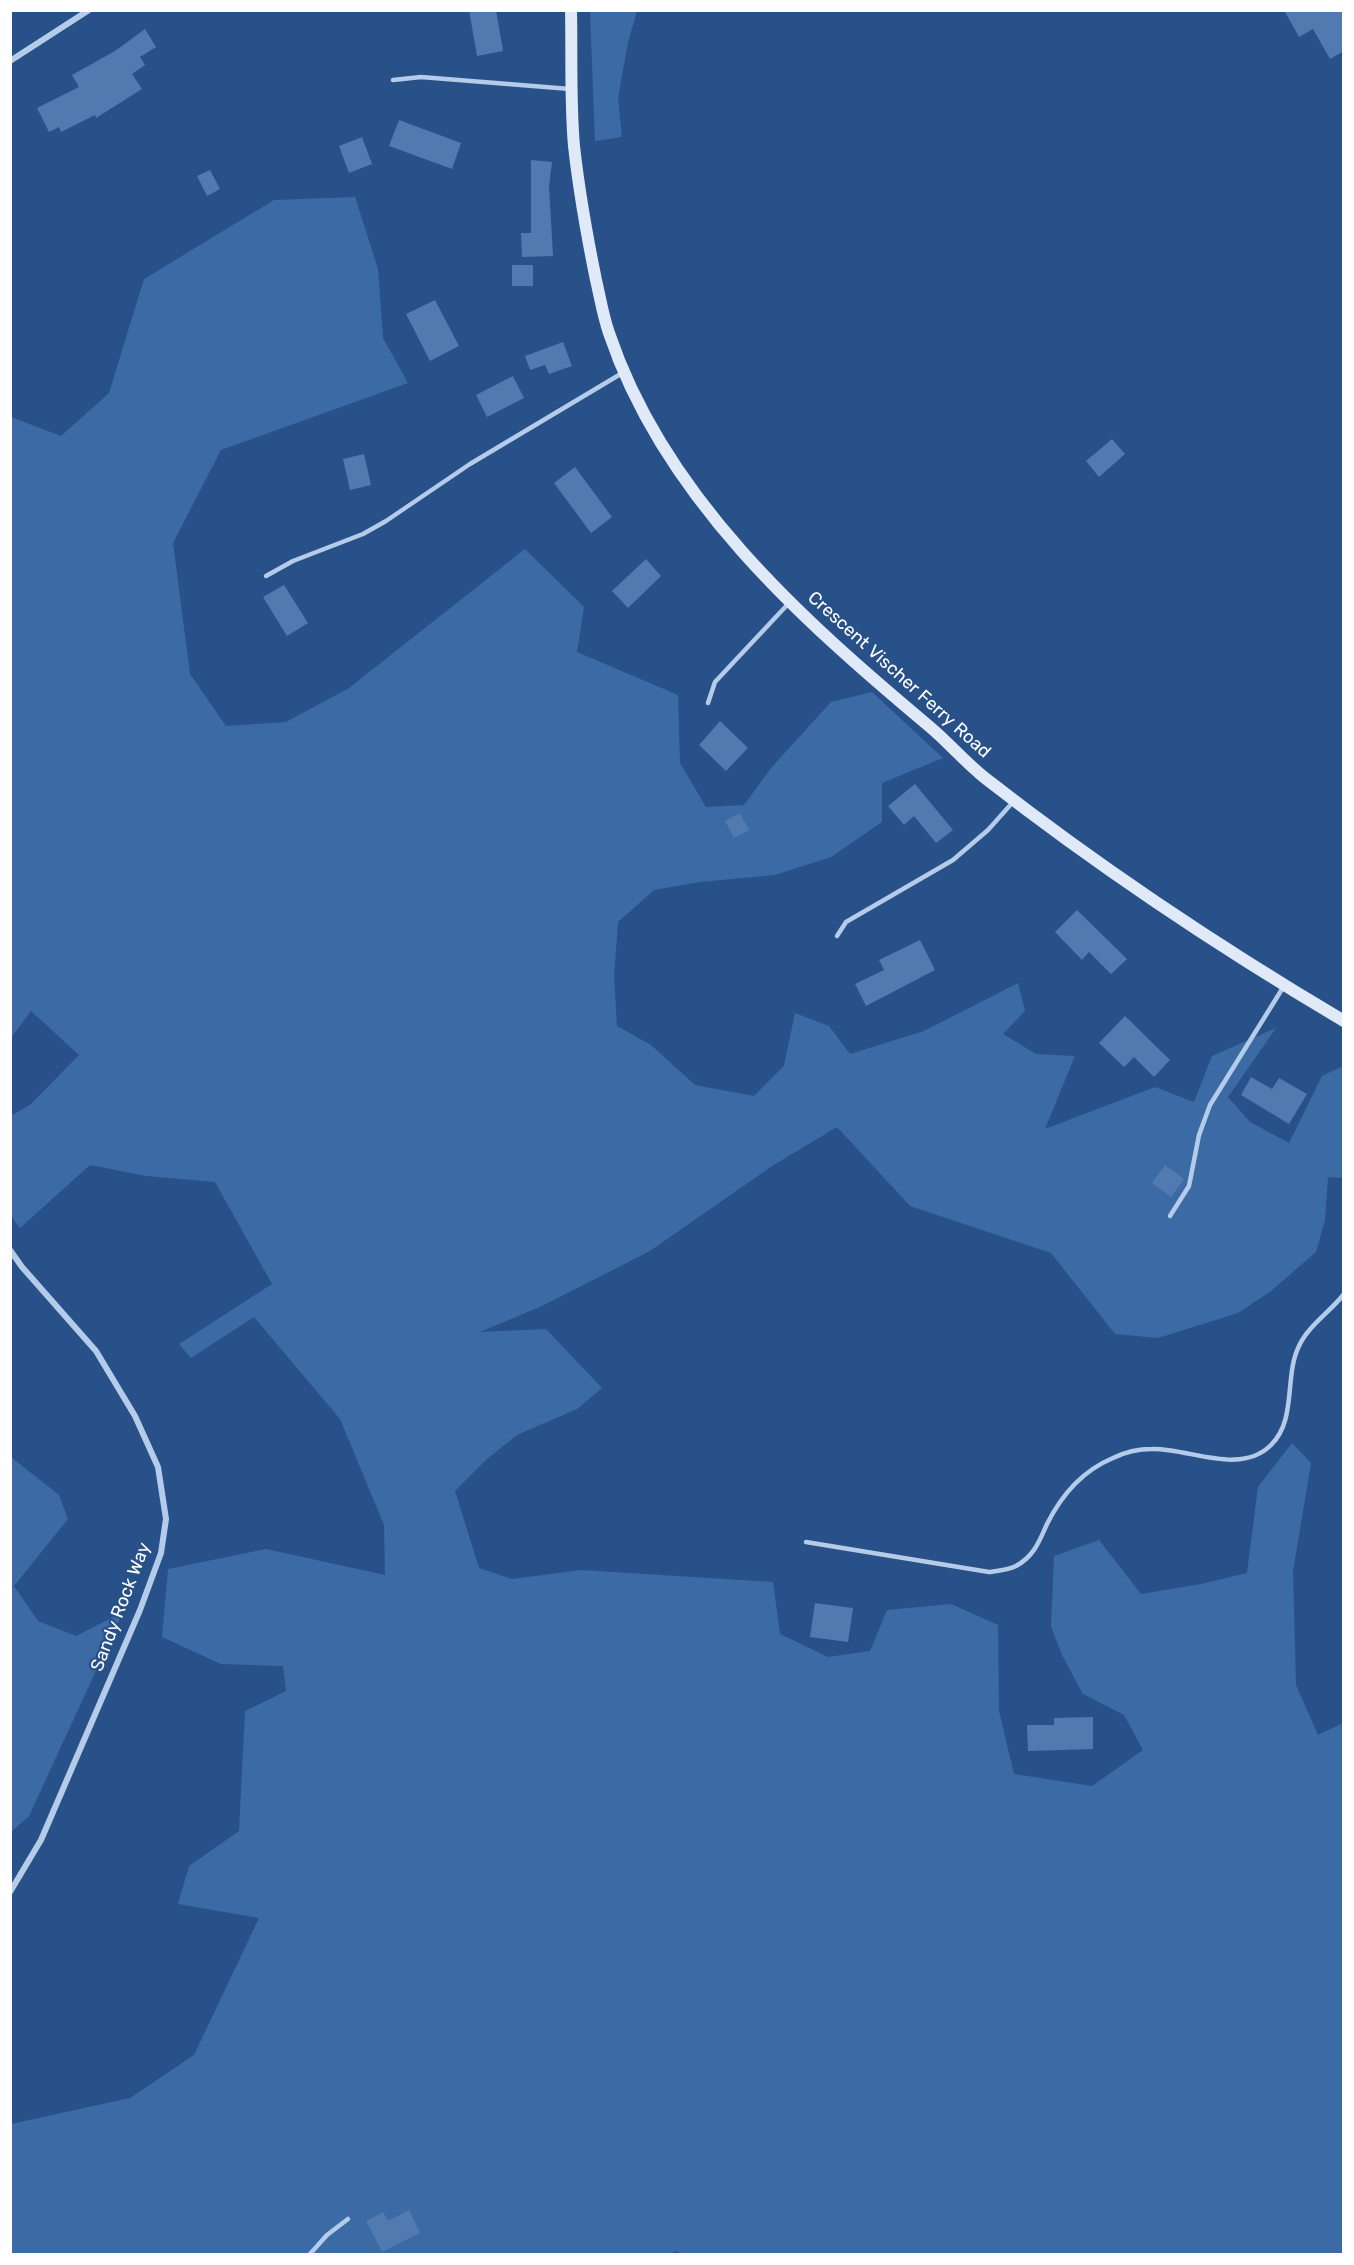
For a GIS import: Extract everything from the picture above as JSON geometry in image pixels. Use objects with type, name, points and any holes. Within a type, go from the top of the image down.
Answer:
[{"type":"main road","name":"Crescent Vischer Ferry Road","points":[[571,10],[574,144],[587,239],[607,329],[642,411],[688,486],[746,557],[871,679],[933,730],[981,775],[1108,870],[1232,954],[1344,1021]]},
{"type":"street","points":[[10,61],[89,10]]},
{"type":"street","name":"Sandy Rock Way","points":[[10,1250],[22,1267],[96,1351],[135,1416],[158,1467],[166,1519],[161,1552],[140,1610],[40,1840],[10,1892]]},
{"type":"lane","points":[[393,80],[421,77],[573,89]]},
{"type":"lane","points":[[266,576],[280,567],[363,534],[386,521],[470,464],[624,372]]},
{"type":"lane","points":[[708,703],[715,682],[791,601]]},
{"type":"lane","points":[[837,936],[846,922],[953,860],[988,830],[1015,800]]},
{"type":"lane","points":[[1170,1216],[1189,1186],[1199,1135],[1210,1105],[1284,986]]},
{"type":"lane","points":[[806,1542],[989,1572],[1016,1566],[1038,1548],[1047,1524],[1067,1490],[1086,1473],[1113,1458],[1133,1450],[1154,1448],[1214,1457],[1241,1458],[1254,1455],[1271,1445],[1281,1431],[1299,1345],[1344,1294]]},
{"type":"lane","points":[[310,2254],[327,2235],[348,2219]]},
{"type":"shaded area","points":[[590,11],[637,11],[628,42],[618,98],[622,137],[595,141]]},
{"type":"shaded area","points":[[355,197],[378,269],[383,338],[408,383],[221,450],[173,543],[190,674],[226,726],[286,722],[349,688],[525,549],[584,607],[577,652],[678,695],[680,763],[706,807],[744,805],[771,768],[831,702],[872,692],[943,758],[882,783],[882,822],[831,857],[775,875],[700,882],[654,890],[618,922],[614,977],[617,1026],[651,1045],[695,1085],[754,1096],[784,1066],[795,1013],[829,1026],[850,1054],[924,1031],[1018,983],[1025,1011],[1003,1034],[1036,1054],[1075,1056],[1045,1129],[1155,1087],[1194,1102],[1212,1056],[1276,1028],[1228,1097],[1250,1122],[1289,1143],[1322,1076],[1343,1066],[1343,1178],[1328,1177],[1325,1220],[1316,1252],[1271,1291],[1238,1313],[1158,1338],[1115,1334],[1051,1253],[910,1206],[837,1127],[772,1166],[650,1251],[542,1306],[480,1332],[546,1329],[602,1388],[577,1409],[517,1435],[486,1460],[455,1491],[479,1568],[512,1579],[581,1570],[773,1582],[780,1634],[828,1657],[870,1651],[887,1610],[951,1604],[998,1625],[999,1711],[1014,1774],[1092,1786],[1143,1750],[1124,1715],[1083,1694],[1062,1655],[1051,1627],[1054,1556],[1099,1540],[1141,1594],[1201,1584],[1247,1573],[1258,1487],[1292,1443],[1311,1463],[1293,1571],[1296,1685],[1318,1735],[1343,1723],[1343,2254],[682,2254],[675,2251],[672,2254],[11,2254],[11,2124],[130,2098],[194,2055],[259,1918],[178,1904],[189,1866],[239,1831],[245,1711],[286,1691],[283,1666],[221,1664],[162,1637],[168,1569],[266,1549],[385,1575],[384,1525],[340,1419],[254,1317],[191,1358],[179,1344],[272,1284],[215,1182],[146,1176],[90,1165],[20,1228],[11,1216],[11,1116],[31,1104],[79,1055],[31,1011],[11,1038],[11,417],[61,436],[109,393],[144,279],[274,200]]},
{"type":"shaded area","points":[[11,1457],[59,1495],[68,1519],[14,1586],[38,1621],[76,1636],[123,1612],[29,1816],[11,1832]]},
{"type":"building","points":[[469,10],[496,10],[503,51],[477,56]]},
{"type":"building","points":[[1284,10],[1344,10],[1344,51],[1330,59],[1313,29],[1299,37]]},
{"type":"building","points":[[145,29],[156,47],[140,57],[145,65],[132,74],[142,89],[96,118],[95,115],[61,132],[59,127],[49,132],[37,108],[79,87],[72,75],[115,51]]},
{"type":"building","points":[[399,120],[461,143],[452,169],[389,146]]},
{"type":"building","points":[[362,137],[372,164],[349,173],[339,146]]},
{"type":"building","points":[[531,160],[552,162],[549,186],[553,256],[522,257],[521,233],[531,233]]},
{"type":"building","points":[[210,170],[220,189],[207,196],[197,176]]},
{"type":"building","points":[[512,265],[533,265],[533,286],[512,286]]},
{"type":"building","points":[[435,300],[459,346],[430,361],[406,314]]},
{"type":"building","points":[[563,342],[572,366],[549,374],[545,365],[530,370],[525,356]]},
{"type":"building","points":[[513,376],[524,398],[487,417],[476,395]]},
{"type":"building","points":[[1112,439],[1125,454],[1099,477],[1086,461]]},
{"type":"building","points":[[364,454],[371,485],[350,490],[343,459]]},
{"type":"building","points":[[575,467],[612,517],[591,533],[554,483]]},
{"type":"building","points":[[646,559],[661,576],[628,608],[612,591]]},
{"type":"building","points":[[284,585],[308,623],[287,636],[263,597]]},
{"type":"building","points":[[720,721],[748,748],[726,771],[699,745]]},
{"type":"building","points":[[915,784],[953,830],[936,843],[914,816],[904,825],[888,806]]},
{"type":"building","points":[[740,813],[749,830],[734,838],[725,821]]},
{"type":"building","points":[[1077,910],[1127,959],[1111,974],[1089,952],[1082,960],[1055,932]]},
{"type":"building","points":[[920,940],[935,970],[866,1006],[855,984],[884,970],[879,960]]},
{"type":"building","points":[[1125,1016],[1170,1060],[1154,1077],[1134,1057],[1124,1067],[1099,1043]]},
{"type":"building","points":[[1251,1077],[1272,1089],[1279,1078],[1307,1094],[1289,1124],[1241,1095]]},
{"type":"building","points":[[1165,1165],[1184,1179],[1171,1197],[1152,1183]]},
{"type":"building","points":[[815,1603],[853,1608],[848,1642],[810,1637]]},
{"type":"building","points":[[1093,1717],[1093,1749],[1028,1751],[1027,1725],[1054,1725],[1054,1718]]},
{"type":"building","points":[[409,2210],[420,2233],[382,2252],[366,2221],[383,2212],[388,2221]]}]
